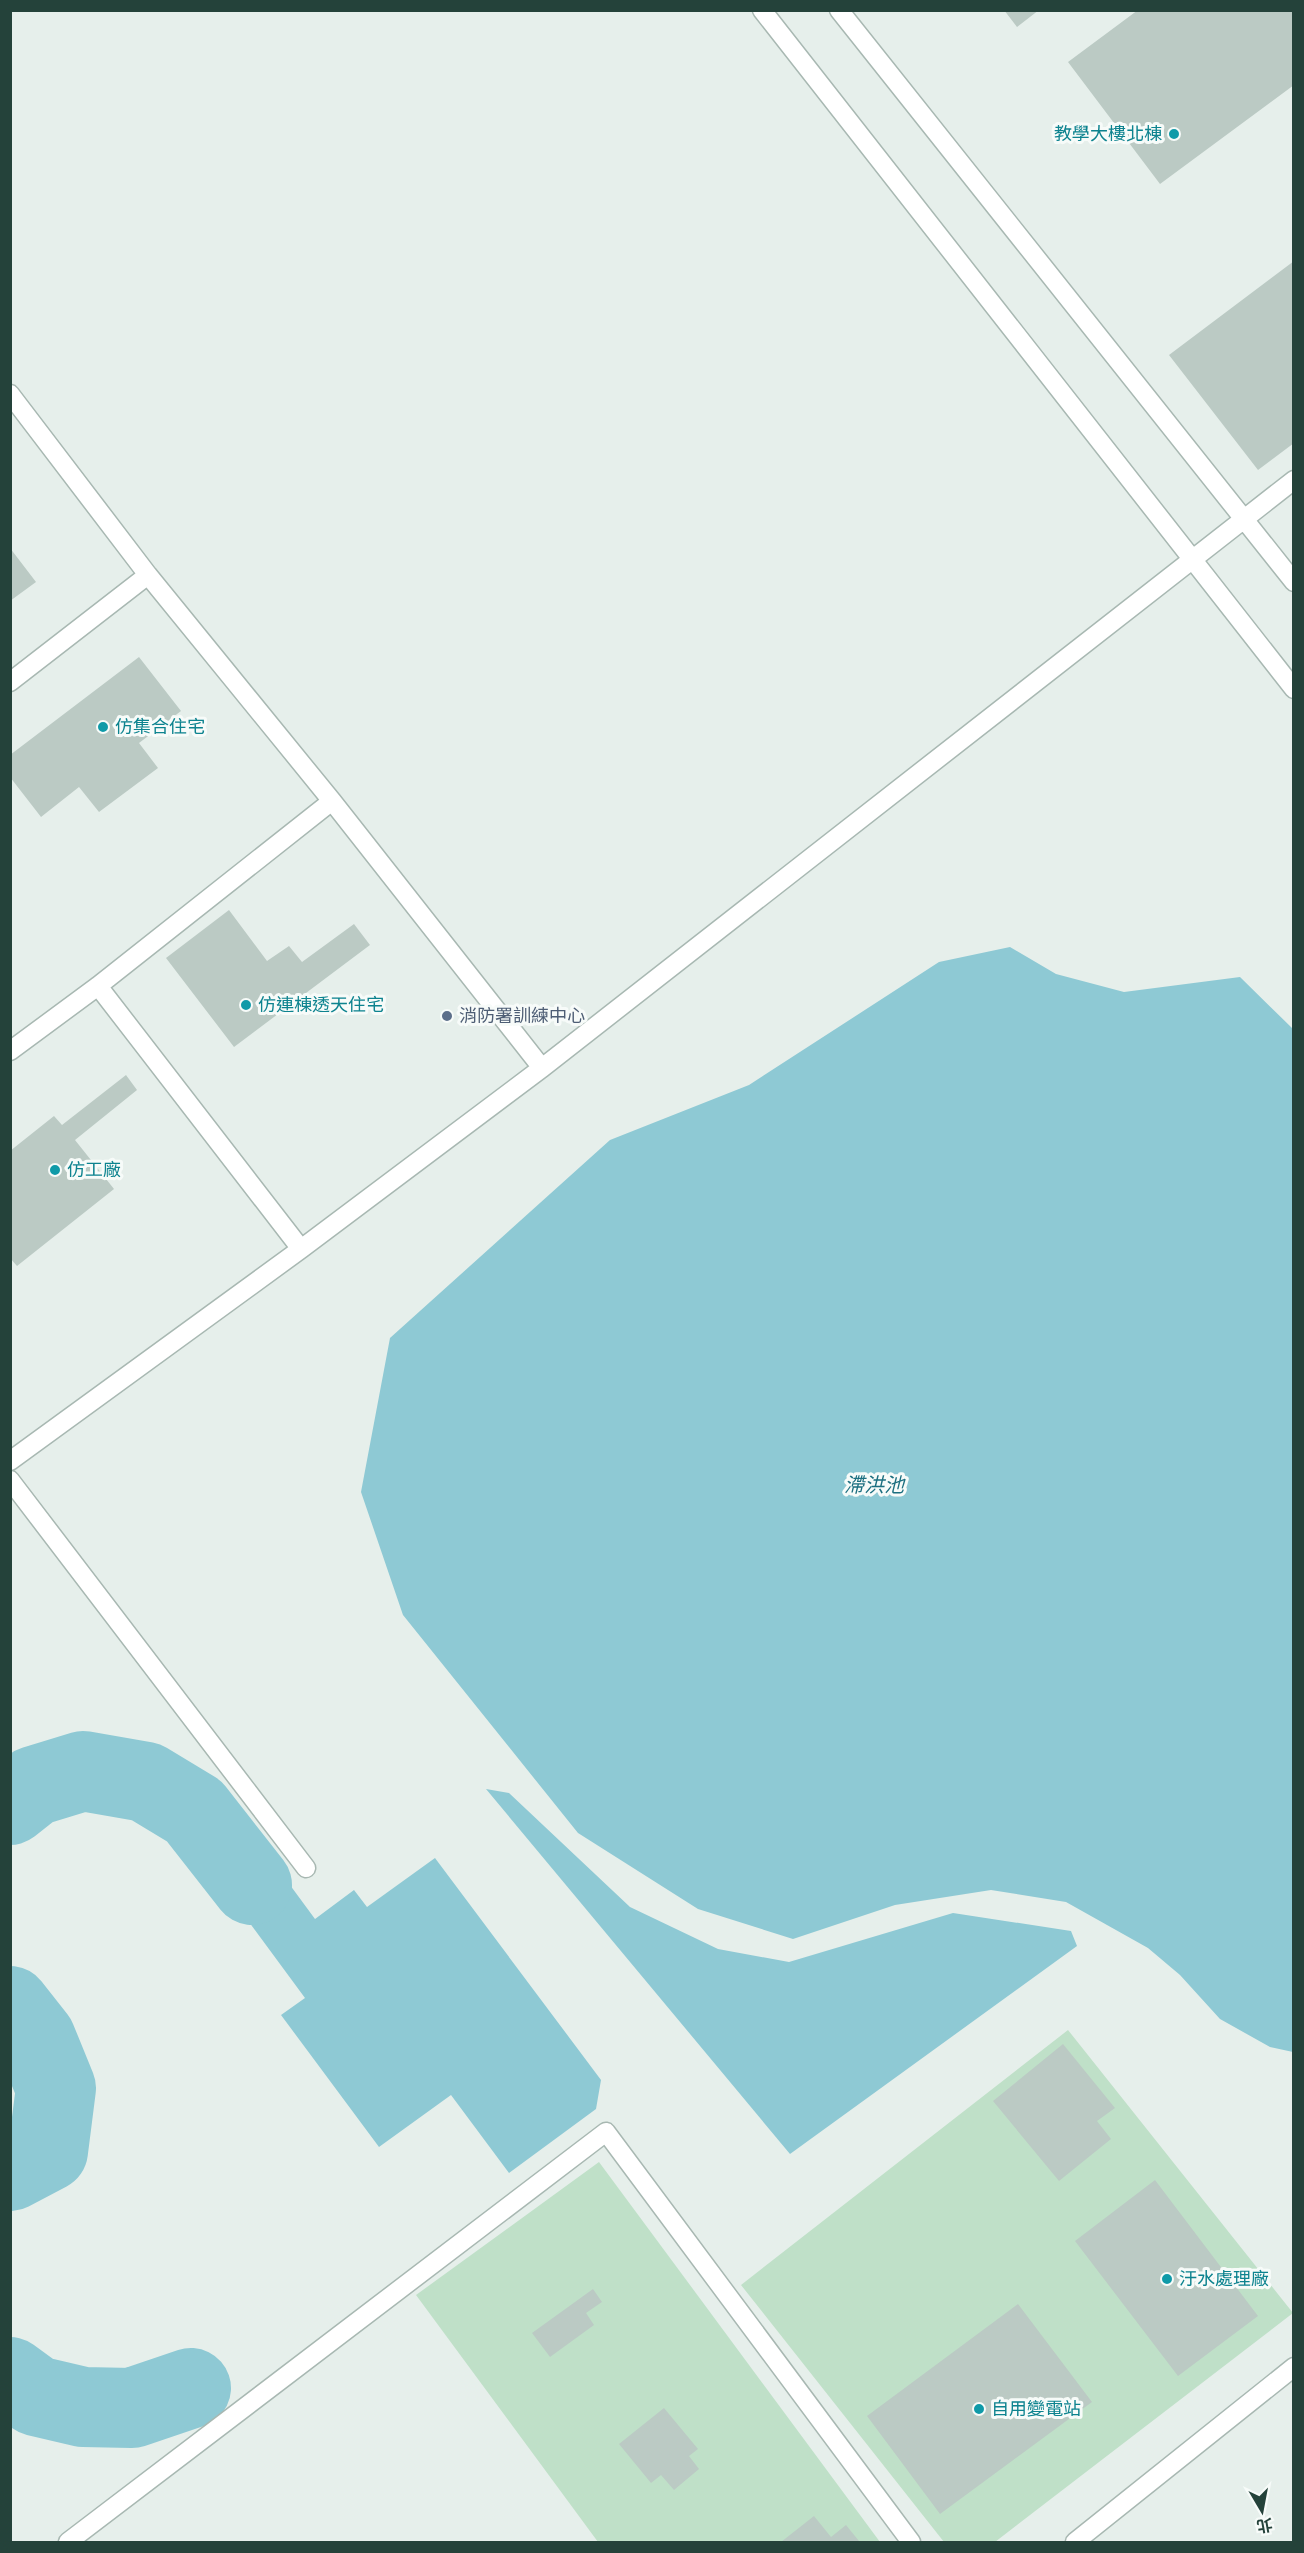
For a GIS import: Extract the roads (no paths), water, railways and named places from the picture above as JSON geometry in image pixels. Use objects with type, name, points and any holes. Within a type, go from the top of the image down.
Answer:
[{"type":"street","points":[[762,10],[1293,688]]},
{"type":"street","points":[[839,10],[1293,582]]},
{"type":"street","points":[[10,394],[148,575],[332,801],[542,1068]]},
{"type":"street","points":[[10,1461],[301,1249],[542,1068],[1293,480]]},
{"type":"street","points":[[10,682],[148,575]]},
{"type":"street","points":[[10,1051],[98,986],[332,801]]},
{"type":"street","points":[[98,986],[301,1249]]},
{"type":"street","points":[[10,1480],[306,1868]]},
{"type":"street","points":[[68,2542],[606,2132],[911,2542]]},
{"type":"street","points":[[1075,2542],[1293,2367]]},
{"type":"water","name":"滯洪池","points":[[1010,947],[1056,974],[1124,992],[1240,977],[1293,1029],[1293,2052],[1270,2047],[1220,2019],[1180,1975],[1148,1948],[1066,1902],[991,1890],[895,1905],[793,1939],[698,1909],[578,1833],[403,1615],[361,1492],[390,1338],[610,1140],[749,1085],[939,962]]},
{"type":"water","points":[[486,1789],[509,1793],[630,1907],[718,1949],[789,1962],[953,1913],[1071,1931],[1077,1946],[790,2154]]},
{"type":"water","points":[[435,1858],[601,2080],[596,2109],[509,2173],[451,2095],[379,2147],[281,2015],[305,1998],[232,1899],[276,1866],[315,1919],[354,1890],[367,1907]]},
{"type":"waterway","points":[[10,1805],[34,1786],[83,1771],[146,1782],[194,1811],[252,1885]]},
{"type":"waterway","points":[[10,2006],[36,2039],[56,2088],[48,2151],[10,2171]]},
{"type":"waterway","points":[[10,2377],[36,2396],[83,2407],[132,2408],[191,2388]]},
{"type":"place","name":"教學大樓北棟","points":[[1174,134]]},
{"type":"place","name":"仿集合住宅","points":[[103,727]]},
{"type":"place","name":"仿連棟透天住宅","points":[[246,1005]]},
{"type":"place","name":"消防署訓練中心","points":[[447,1016]]},
{"type":"place","name":"仿工廠","points":[[55,1170]]},
{"type":"place","name":"汙水處理廠","points":[[1167,2279]]},
{"type":"place","name":"自用變電站","points":[[979,2409]]}]
